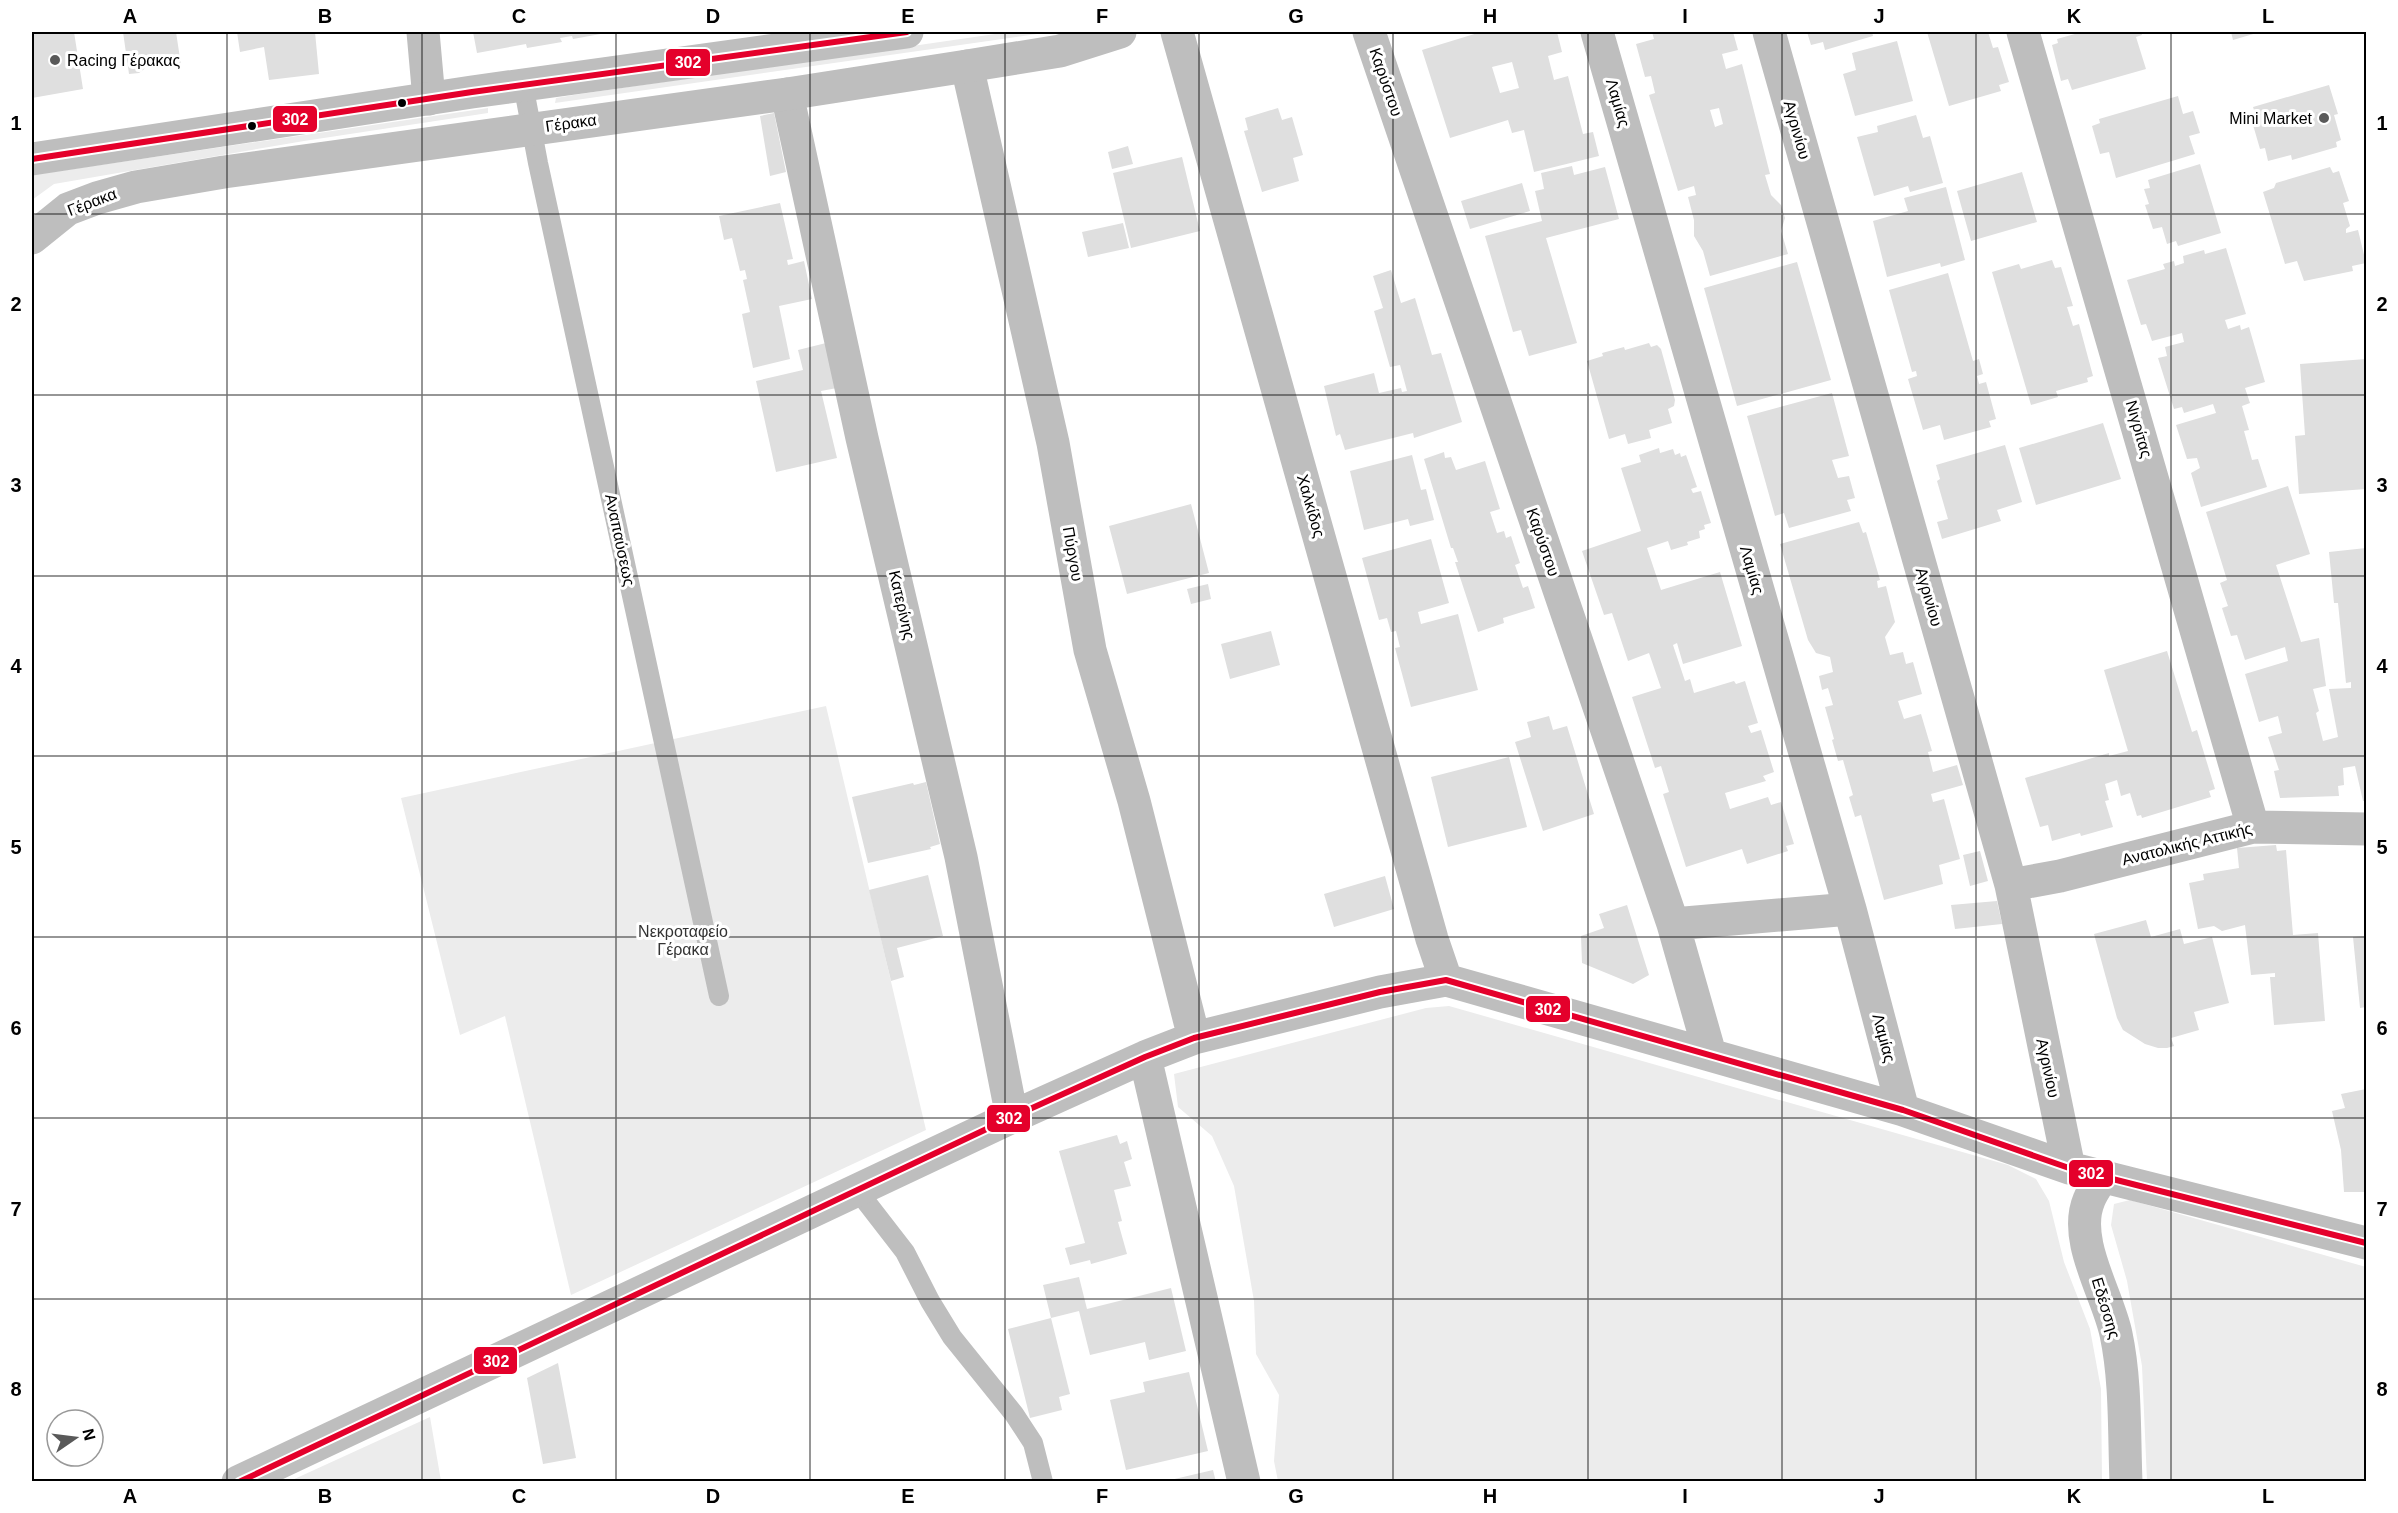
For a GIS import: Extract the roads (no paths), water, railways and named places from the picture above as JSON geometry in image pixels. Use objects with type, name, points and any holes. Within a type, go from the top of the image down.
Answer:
[{"type":"street","points":[[423,32],[429,99]]},
{"type":"street","points":[[32,159],[523,84],[907,32]]},
{"type":"street","name":"Γέρακα","points":[[32,238],[68,209],[136,187],[224,172],[787,94],[967,66],[1060,51],[1120,32]]},
{"type":"street","name":"Χαλκίδος","points":[[1177,32],[1428,927],[1446,980]]},
{"type":"street","name":"Καρύστου","points":[[1369,32],[1673,924],[1710,1054]]},
{"type":"street","name":"Λαμίας","points":[[1597,32],[1850,909],[1903,1110]]},
{"type":"street","name":"Αγρινίου","points":[[1769,32],[2011,885],[2069,1168]]},
{"type":"street","name":"Νιγρίτας","points":[[2023,32],[2253,827]]},
{"type":"street","name":"Πύργου","points":[[967,66],[1053,444],[1090,650],[1134,801],[1194,1038]]},
{"type":"street","name":"Κατερίνης","points":[[787,94],[861,438],[961,857],[1012,1117]]},
{"type":"street","name":"Ανατολικής Αττικής","points":[[2011,885],[2060,876],[2253,827],[2367,829]]},
{"type":"street","points":[[1673,924],[1850,909]]},
{"type":"street","points":[[238,1482],[1012,1117],[1145,1057],[1194,1038],[1380,992],[1446,980],[1903,1110],[2069,1168],[2367,1243]]},
{"type":"street","points":[[1145,1057],[1244,1482]]},
{"type":"street","name":"Εδέσσης","points":[[2103,1176],[2088,1202],[2085,1227],[2089,1259],[2116,1334],[2121,1377],[2126,1482]]},
{"type":"lane","name":"Αναπαύσεως","points":[[523,84],[719,996]]},
{"type":"lane","points":[[857,1190],[905,1252],[930,1301],[952,1337],[1014,1414],[1033,1443],[1043,1482]]},
{"type":"place","name":"Racing Γέρακας","points":[[55,60]]},
{"type":"place","name":"Mini Market","points":[[2324,118]]},
{"type":"park label","name":"Νεκροταφείο Γέρακα","points":[[683,940]]}]
